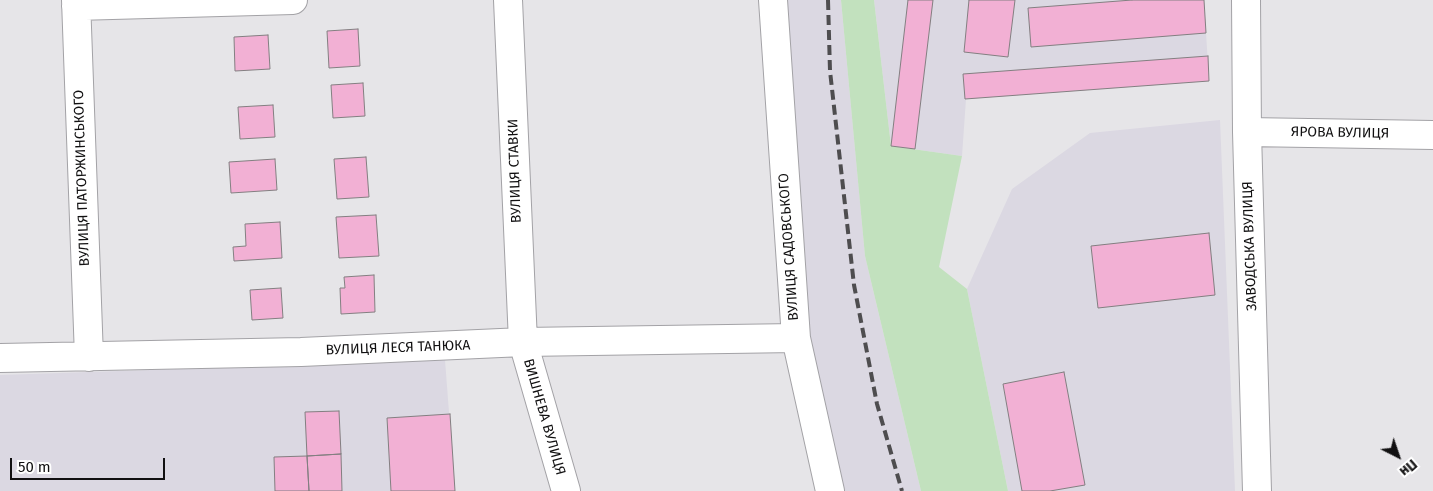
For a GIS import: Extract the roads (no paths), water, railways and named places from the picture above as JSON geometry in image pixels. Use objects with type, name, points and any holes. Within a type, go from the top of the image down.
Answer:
[{"type":"street","points":[[76,3],[293,0]]},
{"type":"street","name":"ВУЛИЦЯ СТАВКИ","points":[[508,0],[523,342]]},
{"type":"street","name":"ВУЛИЦЯ САДОВСЬКОГО","points":[[773,0],[796,338],[830,491]]},
{"type":"street","name":"ЗАВОДСЬКА ВУЛИЦЯ","points":[[1246,0],[1247,132],[1257,491]]},
{"type":"street","name":"ВУЛИЦЯ ПАТОРЖИНСЬКОГО","points":[[76,3],[89,357]]},
{"type":"street","name":"ЯРОВА ВУЛИЦЯ","points":[[1247,132],[1433,134]]},
{"type":"street","name":"ВУЛИЦЯ ЛЕСЯ ТАНЮКА","points":[[0,358],[301,352],[523,342],[796,338]]},
{"type":"street","name":"ВИШНЕВА ВУЛИЦЯ","points":[[523,342],[566,491]]},
{"type":"railway","points":[[828,0],[830,71],[854,285],[877,404],[902,491]]}]
